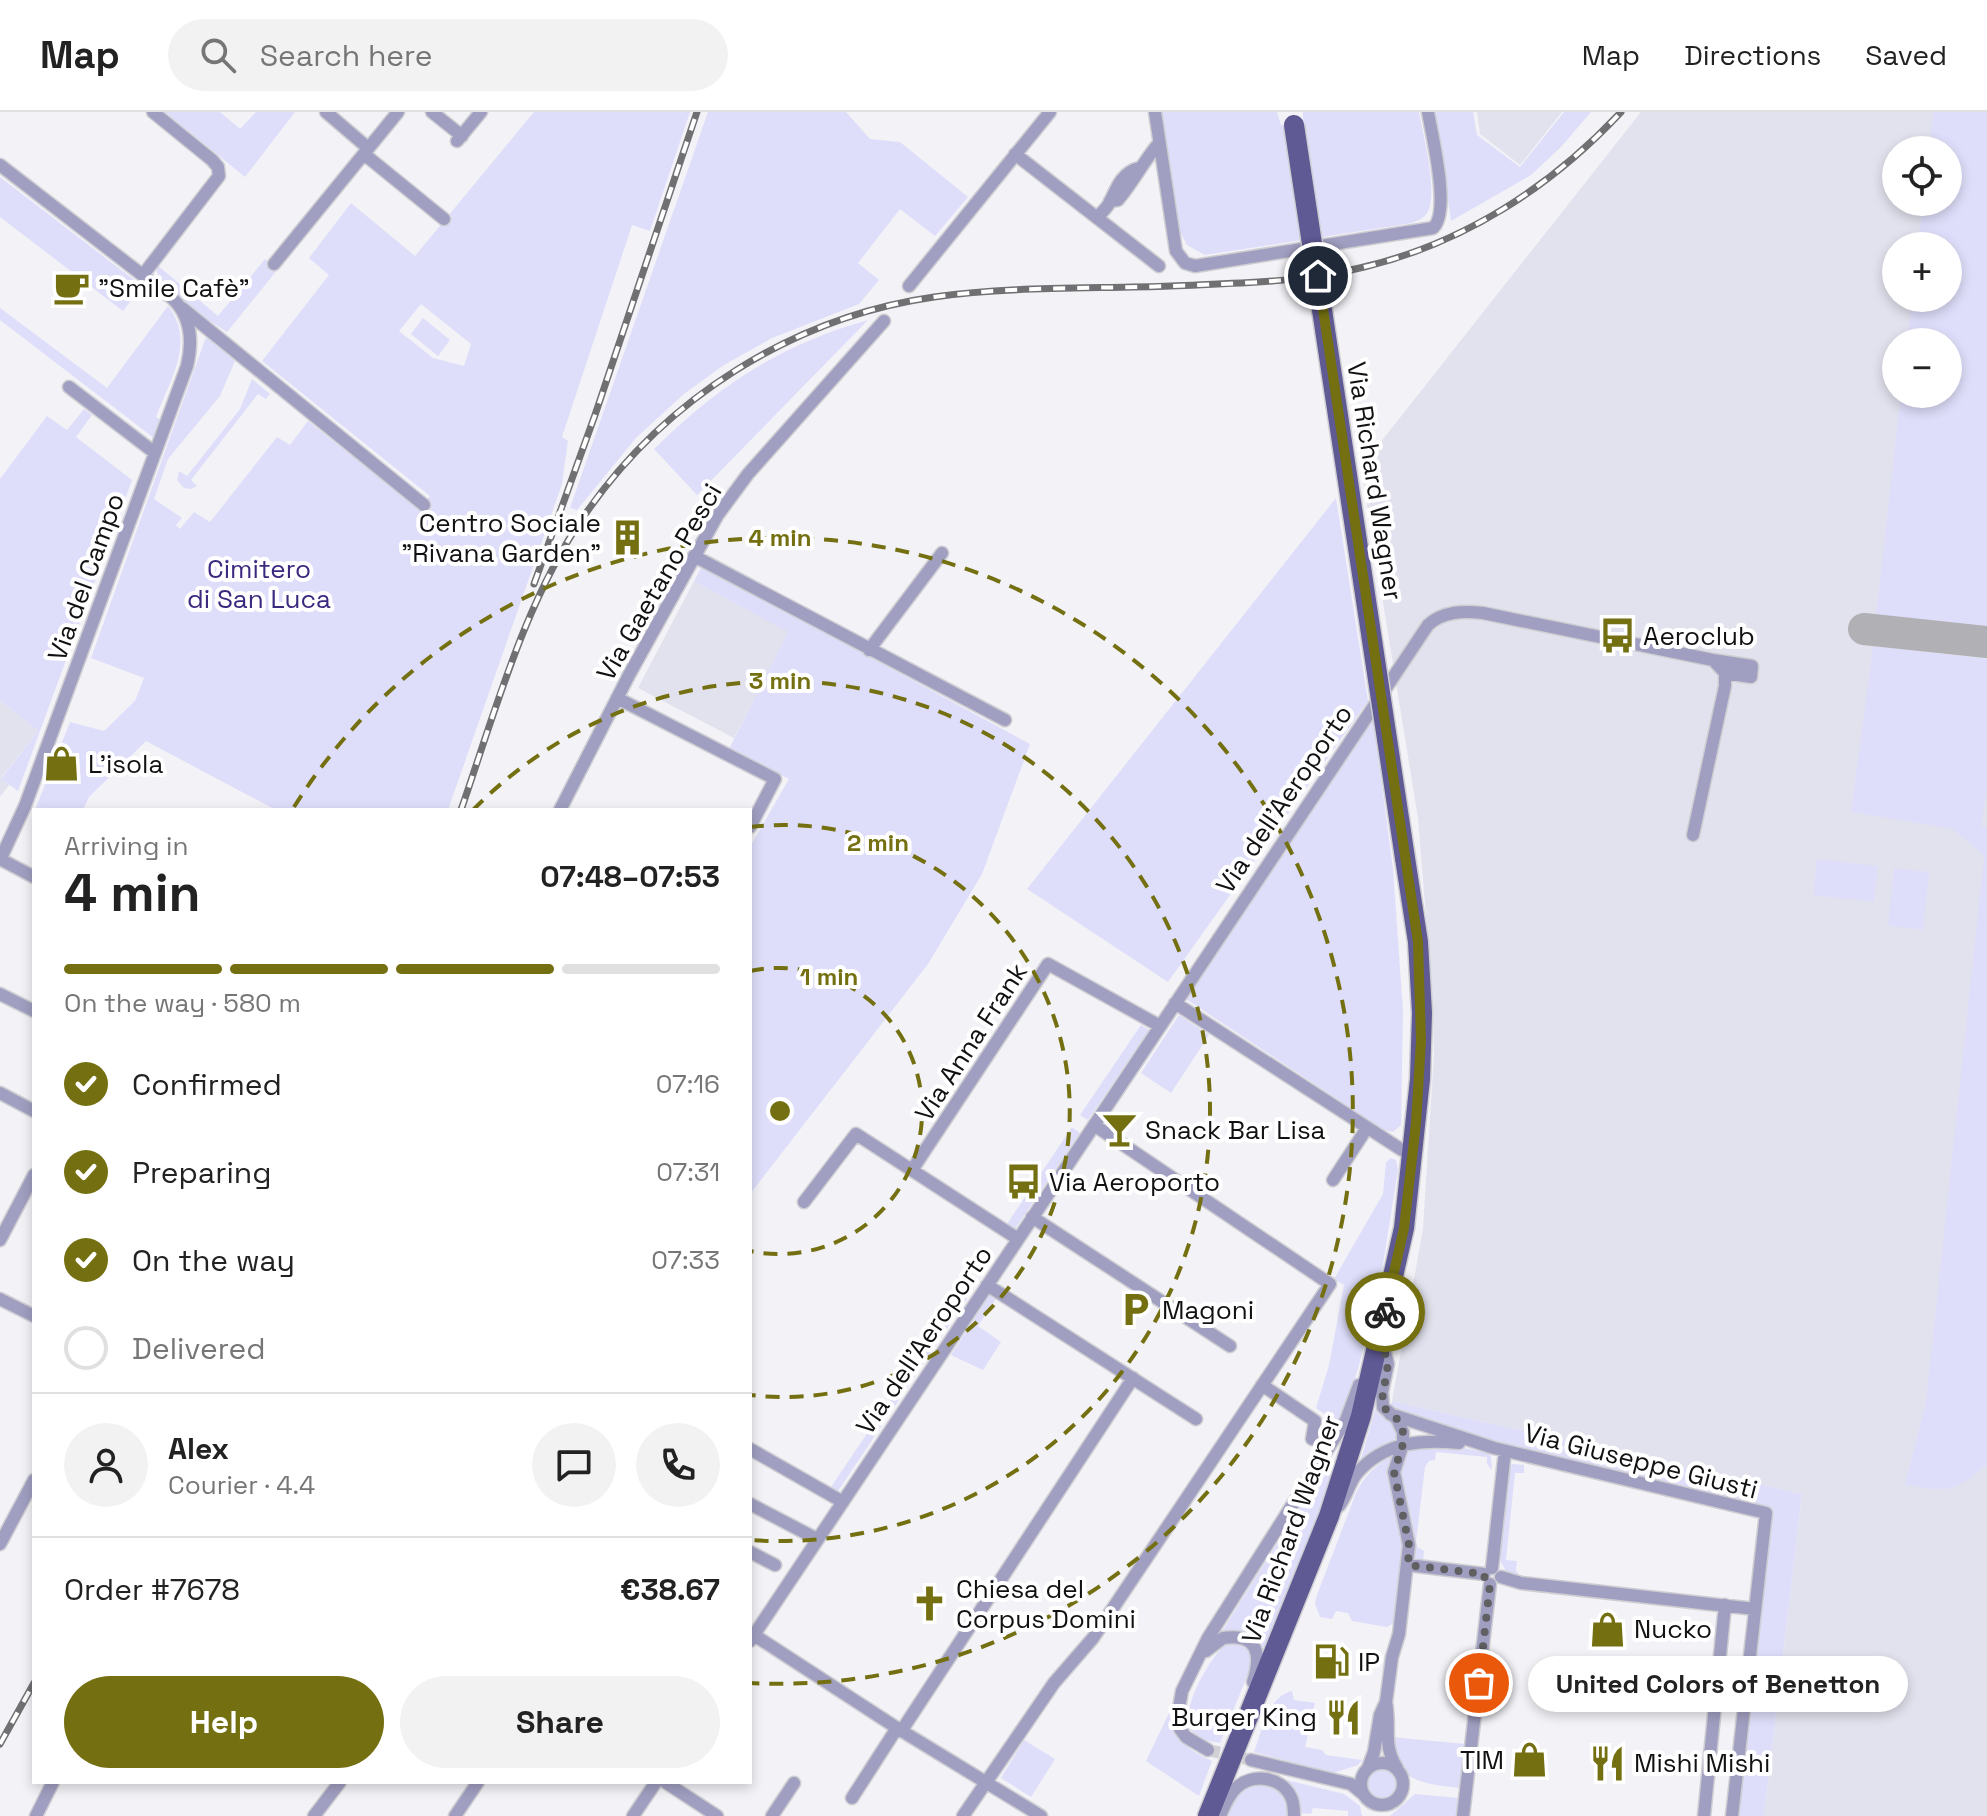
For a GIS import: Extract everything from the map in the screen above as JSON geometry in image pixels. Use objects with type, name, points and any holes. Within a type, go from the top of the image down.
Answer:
[{"type":"main road","name":"Via Richard Wagner","points":[[1208,1816],[1329,1516],[1361,1416],[1407,1202],[1421,1041],[1418,942],[1292,115]]},
{"type":"main road","name":"Via Richard Wagner","points":[[1396,1252],[1408,1027],[1405,858]]},
{"type":"street","points":[[143,275],[219,176],[218,167],[212,160],[153,112]]},
{"type":"street","points":[[326,112],[444,219]]},
{"type":"street","points":[[274,264],[398,112]]},
{"type":"street","points":[[432,112],[459,138],[481,112]]},
{"type":"street","points":[[909,286],[1050,112]]},
{"type":"street","points":[[1155,112],[1176,251],[1185,263],[1202,266],[1433,228],[1440,219],[1441,197],[1428,112]]},
{"type":"street","points":[[1097,218],[1110,201],[1111,193],[1130,170],[1139,168],[1159,143]]},
{"type":"street","points":[[1015,154],[1159,266]]},
{"type":"street","points":[[0,165],[143,275],[424,505]]},
{"type":"street","name":"Via del Campo","points":[[0,860],[25,806],[190,354],[190,335],[180,306]]},
{"type":"street","name":"Via Gaetano Pesci","points":[[561,808],[617,698],[717,516],[748,474],[884,321]]},
{"type":"street","points":[[69,387],[155,453]]},
{"type":"street","points":[[869,650],[942,553]]},
{"type":"street","points":[[694,556],[1005,720]]},
{"type":"street","name":"Via dell'Aeroporto","points":[[752,1638],[1414,644],[1435,619],[1456,612],[1483,613],[1752,666],[1751,677],[1725,673]]},
{"type":"street","points":[[1693,835],[1725,686],[1725,673],[1713,660]]},
{"type":"street","points":[[617,698],[775,779],[752,823]]},
{"type":"street","points":[[0,860],[32,876]]},
{"type":"street","name":"Via Anna Frank","points":[[912,1170],[1048,964],[1160,1026]]},
{"type":"street","points":[[0,994],[32,1010]]},
{"type":"street","points":[[1175,1003],[1402,1150]]},
{"type":"street","points":[[0,1093],[32,1110]]},
{"type":"street","points":[[963,1816],[1054,1683],[1093,1638],[1330,1284],[1094,1125]]},
{"type":"street","points":[[1333,1180],[1367,1128]]},
{"type":"street","points":[[804,1202],[856,1134],[1018,1239]]},
{"type":"street","points":[[0,1240],[32,1179]]},
{"type":"street","points":[[1032,1217],[1230,1346]]},
{"type":"street","points":[[987,1285],[1196,1419]]},
{"type":"street","points":[[0,1299],[32,1315]]},
{"type":"street","points":[[1371,1816],[1361,1782],[1374,1752],[1380,1715],[1386,1702],[1400,1625],[1409,1545],[1394,1472],[1403,1444],[1402,1426],[1383,1407],[1388,1364],[1381,1328]]},
{"type":"street","points":[[1208,1750],[1186,1737],[1180,1729],[1178,1719],[1182,1691],[1208,1638],[1346,1420],[1367,1351],[1381,1328]]},
{"type":"street","points":[[852,1798],[1133,1378]]},
{"type":"street","points":[[1262,1385],[1315,1421],[1312,1439]]},
{"type":"street","name":"Via Giuseppe Giusti","points":[[1390,1414],[1500,1449],[1766,1513],[1732,1816]]},
{"type":"street","name":"Via Giuseppe Giusti","points":[[1329,1516],[1343,1502],[1356,1474],[1382,1453],[1403,1444],[1429,1440],[1500,1449]]},
{"type":"street","name":"Via Giuseppe Giusti","points":[[1463,1816],[1492,1576],[1500,1449]]},
{"type":"street","points":[[752,1450],[843,1502]]},
{"type":"street","points":[[0,1544],[32,1484]]},
{"type":"street","points":[[752,1505],[817,1539]]},
{"type":"street","points":[[752,1553],[775,1565]]},
{"type":"street","points":[[1408,1565],[1521,1583],[1755,1609]]},
{"type":"street","points":[[1704,1816],[1725,1605]]},
{"type":"street","points":[[752,1638],[1041,1816]]},
{"type":"street","points":[[1194,1666],[1210,1646],[1223,1638],[1242,1638],[1253,1643],[1257,1655],[1256,1670],[1236,1722],[1237,1743]]},
{"type":"street","points":[[1380,1816],[1398,1799],[1404,1785],[1402,1774],[1387,1746],[1389,1717],[1386,1702]]},
{"type":"street","points":[[1251,1760],[1351,1784],[1379,1806],[1391,1804]]},
{"type":"street","points":[[1331,1780],[1348,1780],[1380,1763],[1397,1768]]},
{"type":"street","points":[[1220,1816],[1235,1789],[1247,1781],[1264,1778],[1286,1790],[1293,1803],[1294,1816]]},
{"type":"street","points":[[772,1816],[794,1783]]},
{"type":"street","points":[[36,1816],[52,1784]]},
{"type":"street","points":[[314,1816],[338,1784]]},
{"type":"street","points":[[455,1816],[477,1784]]},
{"type":"street","points":[[633,1816],[655,1784]]},
{"type":"street","points":[[668,1784],[717,1816]]},
{"type":"shaded area","points":[[1477,112],[1562,112],[1520,165],[1480,134]]},
{"type":"shaded area","points":[[1641,112],[1987,112],[1987,1816],[1764,1816],[1802,1494],[1392,1401],[1423,1229],[1434,1054],[1418,818],[1361,467]]},
{"type":"shaded area","points":[[694,581],[789,632],[734,738],[638,688]]},
{"type":"shaded area","points":[[0,700],[38,731],[1,778],[9,785],[0,797]]},
{"type":"green space","points":[[165,112],[220,112],[240,129],[256,112],[295,112],[245,177]]},
{"type":"green space","name":"Cimitero di San Luca","points":[[534,112],[690,112],[650,231],[632,225],[562,437],[568,441],[562,484],[449,808],[272,808],[146,741],[89,797],[84,808],[36,808],[70,722],[104,731],[135,701],[144,678],[91,658],[206,337],[235,361],[220,396],[168,459],[154,499],[182,518],[176,525],[180,529],[194,512],[210,522],[277,437],[290,445],[308,421],[419,509],[430,496],[262,361],[329,275],[309,258],[351,203],[415,256]],"holes":[[[421,304],[471,344],[464,366],[433,358],[399,331]]]},
{"type":"green space","points":[[708,112],[846,112],[870,139],[900,142],[968,197],[935,236],[900,209],[858,263],[879,280],[859,304],[772,338],[724,365],[684,394],[636,438],[577,510],[570,508]]},
{"type":"green space","points":[[1161,112],[1277,112],[1281,125],[1303,123],[1303,112],[1419,112],[1431,193],[1426,215],[1412,223],[1205,255],[1187,245],[1180,232]]},
{"type":"green space","points":[[1435,112],[1473,112],[1477,135],[1520,167],[1564,112],[1591,112],[1561,147],[1531,175],[1451,221]]},
{"type":"green space","points":[[1933,112],[1987,112],[1987,630],[1876,615],[1899,408],[1962,408],[1962,328],[1909,328],[1910,312],[1962,312],[1962,232],[1920,232],[1921,216],[1962,216],[1962,136],[1930,136]]},
{"type":"green space","points":[[0,177],[142,286],[123,311],[0,217]]},
{"type":"green space","points":[[265,259],[278,269],[227,332],[172,294],[158,275],[157,265],[218,316]]},
{"type":"green space","points":[[168,306],[176,319],[180,347],[178,361],[156,417],[162,421],[154,438],[0,320],[0,308],[107,388]]},
{"type":"green space","points":[[423,318],[450,340],[438,356],[411,334]]},
{"type":"green space","points":[[868,320],[697,495],[654,449],[702,405],[752,370],[807,342]]},
{"type":"green space","points":[[252,379],[270,394],[266,399],[258,394],[191,480],[197,486],[184,488],[177,480],[179,471],[187,476],[240,409]]},
{"type":"green space","points":[[84,409],[92,415],[76,437],[132,480],[18,791],[1,779],[38,731],[0,700],[0,479],[47,416],[67,430]]},
{"type":"green space","points":[[1336,498],[1368,701],[1168,982],[1027,889]]},
{"type":"green space","points":[[702,566],[1030,744],[982,874],[928,964],[752,1191],[752,844],[789,779],[729,749],[788,632],[694,581]]},
{"type":"green space","points":[[1873,646],[1987,659],[1987,786],[1981,827],[1987,828],[1987,1464],[1957,1486],[1941,1489],[1905,1485],[1926,1402],[1984,856],[1953,829],[1851,812]]},
{"type":"green space","points":[[1373,718],[1393,869],[1403,1011],[1401,1125],[1393,1132],[1384,1130],[1186,999]]},
{"type":"green space","points":[[1817,859],[1878,866],[1874,902],[1813,895]]},
{"type":"green space","points":[[1894,868],[1929,872],[1923,930],[1888,926]]},
{"type":"green space","points":[[1179,1015],[1209,1035],[1171,1093],[1141,1073]]},
{"type":"green space","points":[[1141,1025],[1149,1030],[1088,1120],[1080,1115]]},
{"type":"green space","points":[[1072,1127],[1080,1133],[1015,1229],[1007,1224]]},
{"type":"green space","points":[[1391,1158],[1396,1160],[1398,1170],[1373,1327],[1366,1340],[1345,1414],[1326,1447],[1322,1445],[1330,1418],[1316,1408],[1329,1365],[1344,1285],[1334,1279],[1383,1194],[1386,1162]]},
{"type":"green space","points":[[972,1278],[978,1282],[891,1412],[886,1407]]},
{"type":"green space","points":[[990,1294],[997,1297],[978,1326],[1001,1342],[983,1370],[951,1355]]},
{"type":"green space","points":[[1392,1401],[1802,1494],[1764,1816],[1739,1816],[1771,1509],[1504,1446],[1397,1412],[1391,1406]]},
{"type":"green space","points":[[1377,1404],[1394,1424],[1397,1438],[1360,1462]]},
{"type":"green space","points":[[878,1417],[885,1421],[838,1491],[831,1487]]},
{"type":"green space","points":[[1454,1446],[1488,1453],[1492,1470],[1487,1464],[1487,1457],[1436,1452],[1435,1460],[1429,1461],[1425,1467],[1416,1542],[1417,1547],[1424,1551],[1423,1561],[1415,1559],[1398,1475],[1406,1449]]},
{"type":"green space","points":[[1395,1455],[1406,1540],[1395,1622],[1387,1627],[1352,1621],[1348,1613],[1336,1611],[1332,1619],[1320,1617],[1315,1604],[1317,1595],[1356,1493],[1372,1470]]},
{"type":"green space","points":[[1327,1464],[1335,1470],[1268,1647],[1260,1647],[1246,1635],[1236,1632],[1219,1636]]},
{"type":"green space","points":[[1524,1465],[1524,1473],[1515,1473],[1506,1560],[1517,1561],[1519,1575],[1506,1571],[1498,1557],[1508,1467]]},
{"type":"green space","points":[[1229,1641],[1246,1645],[1254,1659],[1220,1743],[1196,1736],[1190,1727],[1189,1715],[1197,1686],[1213,1659]]},
{"type":"green space","points":[[1292,1691],[1294,1700],[1315,1703],[1305,1747],[1322,1750],[1326,1755],[1362,1760],[1358,1765],[1333,1773],[1254,1752],[1271,1707],[1284,1694]]},
{"type":"green space","points":[[1169,1713],[1174,1730],[1183,1743],[1212,1761],[1199,1796],[1146,1761]]},
{"type":"green space","points":[[1392,1737],[1465,1744],[1460,1788],[1423,1782],[1404,1772],[1393,1752]]},
{"type":"green space","points":[[1024,1740],[1055,1759],[1031,1797],[1001,1778]]},
{"type":"green space","points":[[1382,1769],[1388,1770],[1396,1778],[1396,1790],[1388,1798],[1382,1799],[1376,1798],[1368,1790],[1367,1784],[1368,1778],[1376,1770]]},
{"type":"green space","points":[[1274,1777],[1344,1794],[1360,1806],[1362,1816],[1348,1816],[1348,1811],[1313,1808],[1311,1814],[1300,1813]]},
{"type":"green space","points":[[1264,1785],[1283,1791],[1289,1801],[1290,1816],[1226,1816],[1240,1794]]},
{"type":"green space","points":[[1415,1794],[1459,1798],[1457,1816],[1390,1816]]},
{"type":"taxiway","points":[[1864,629],[1987,642]]},
{"type":"tunnel","points":[[1208,1750],[1251,1760]]},
{"type":"railway","points":[[534,584],[595,415],[697,112]]},
{"type":"railway","points":[[462,808],[513,658],[563,549],[616,474],[653,435],[736,370],[782,344],[831,323],[882,307],[934,297],[1023,289],[1268,281],[1340,272],[1401,257],[1504,209],[1565,164],[1621,112]]},
{"type":"railway","points":[[0,1744],[32,1687]]},
{"type":"way so far","points":[[1385,1312],[1380,1335],[1388,1364],[1382,1400],[1383,1407],[1397,1419],[1403,1432],[1403,1444],[1394,1472],[1409,1545],[1408,1565],[1484,1574],[1490,1584],[1479,1683]]},
{"type":"place","name":"\"Smile Cafè\"","points":[[72,288]]},
{"type":"place","name":"Centro Sociale \"Rivana Garden\"","points":[[627,538]]},
{"type":"place","name":"Aeroclub","points":[[1617,636]]},
{"type":"place","name":"L'isola","points":[[62,764]]},
{"type":"place","name":"Snack Bar Lisa","points":[[1119,1130]]},
{"type":"place","name":"Via Aeroporto","points":[[1023,1182]]},
{"type":"place","name":"Magoni","points":[[1136,1310]]},
{"type":"place","name":"Chiesa del Corpus Domini","points":[[930,1604]]},
{"type":"place","name":"Nucko","points":[[1608,1629]]},
{"type":"place","name":"IP","points":[[1332,1662]]},
{"type":"place","name":"United Colors of Benetton","points":[[1479,1683]]},
{"type":"place","name":"Burger King","points":[[1343,1717]]},
{"type":"place","name":"TIM","points":[[1530,1760]]},
{"type":"place","name":"Mishi Mishi","points":[[1608,1763]]},
{"type":"route","points":[[1318,276],[1418,942],[1420,1079],[1404,1228],[1396,1252],[1385,1312]]}]
